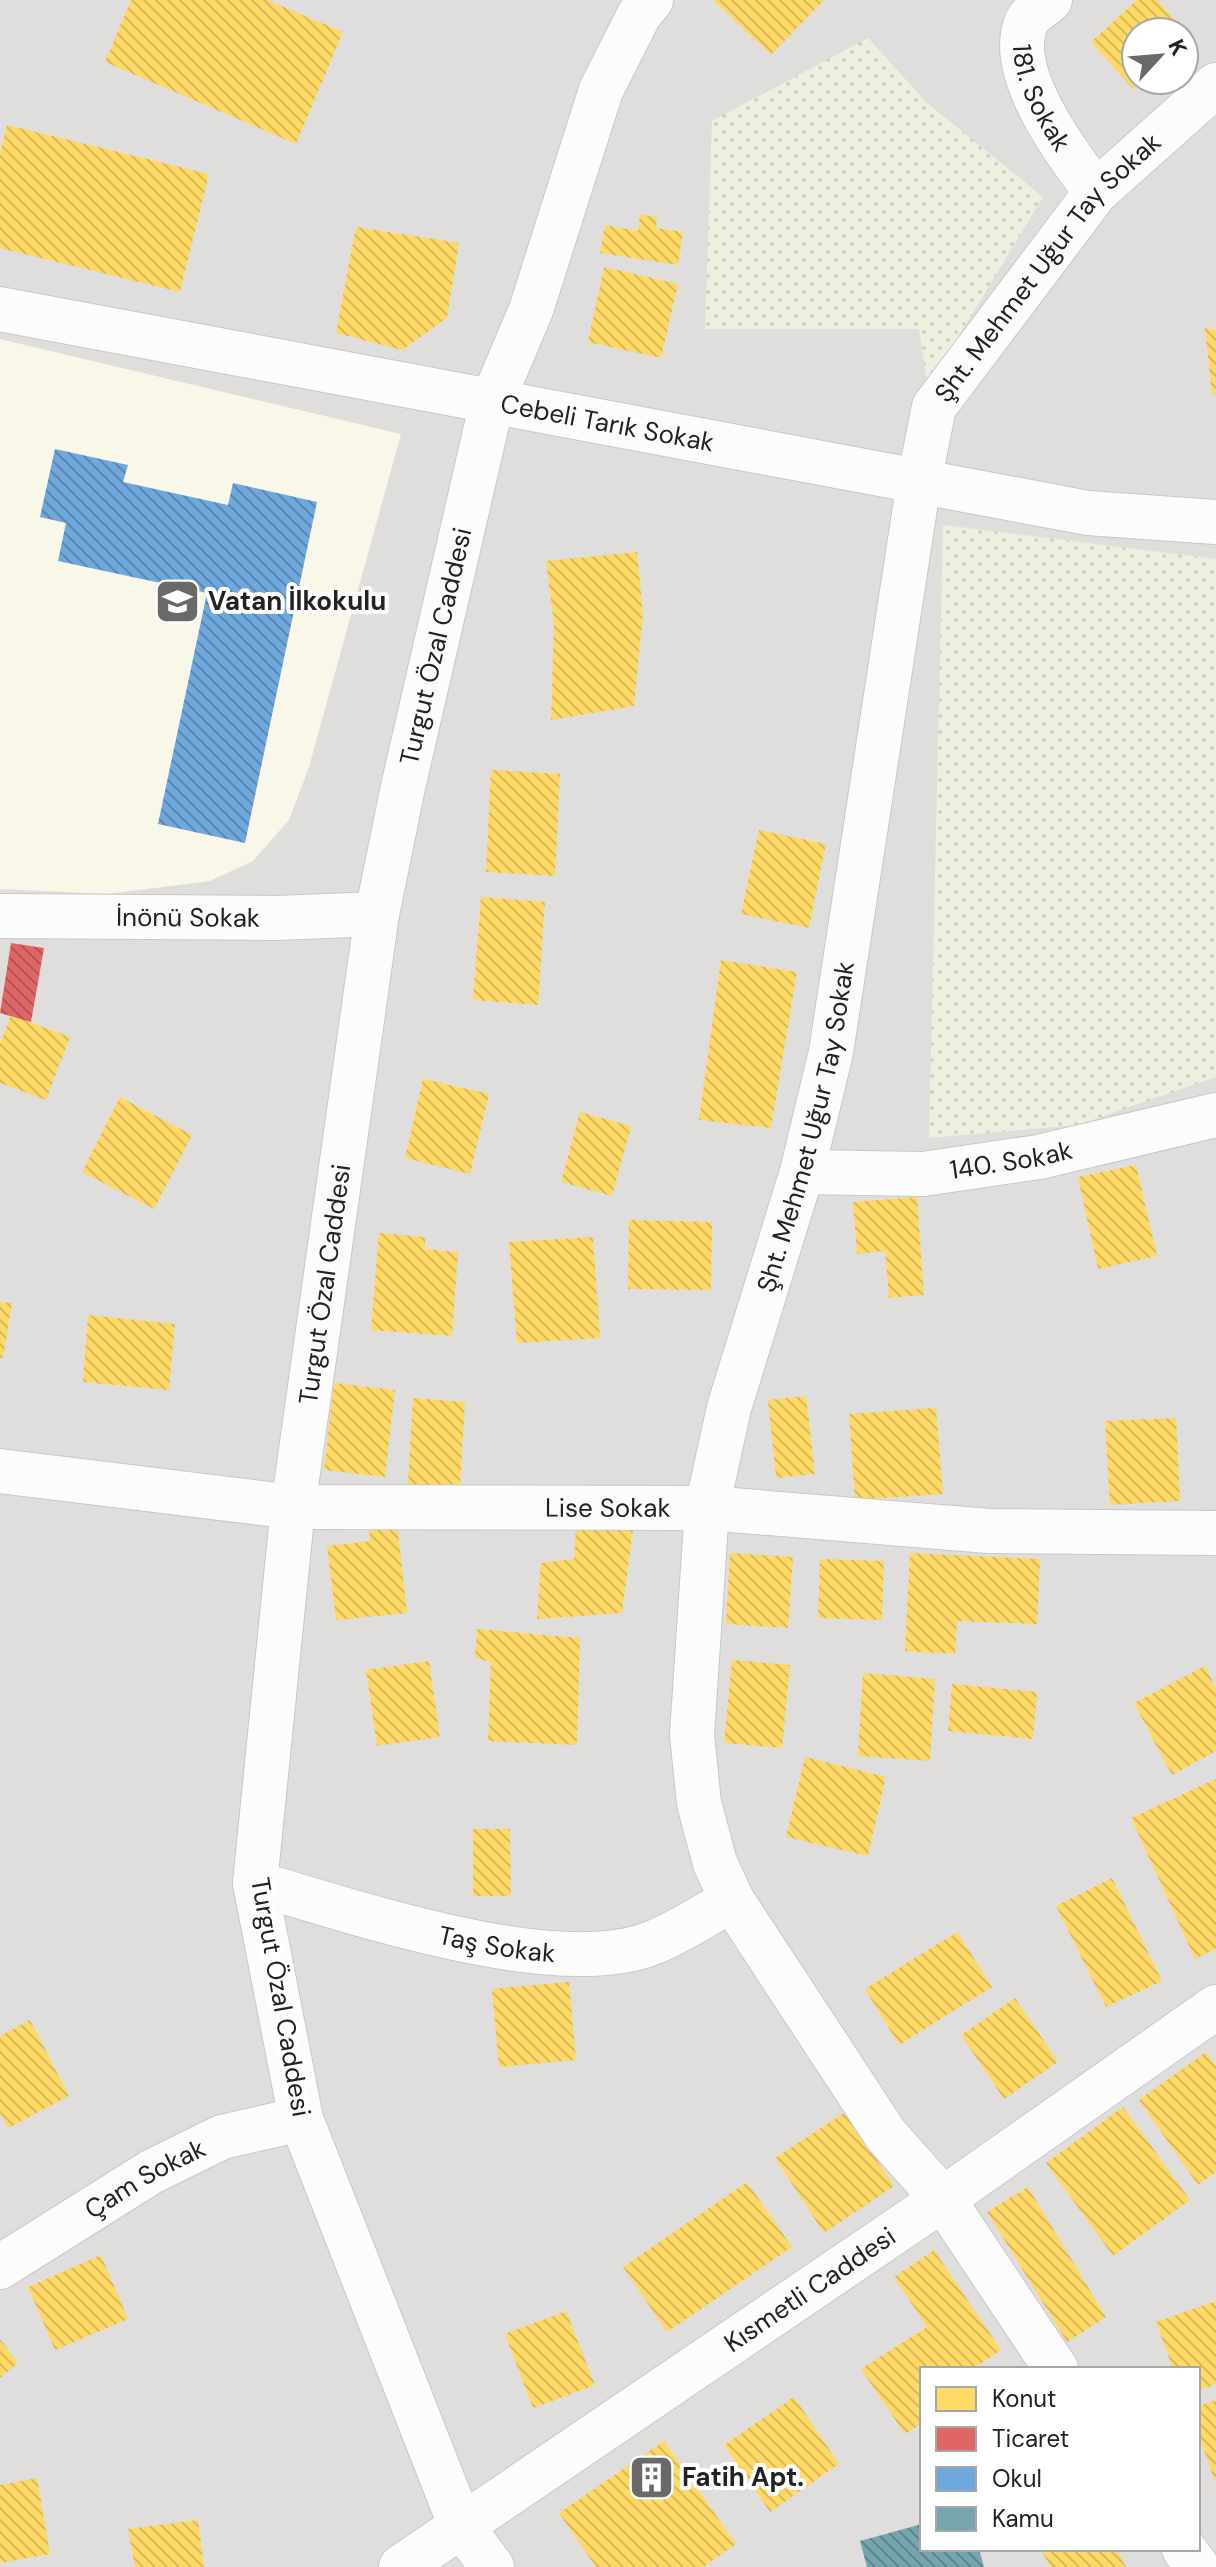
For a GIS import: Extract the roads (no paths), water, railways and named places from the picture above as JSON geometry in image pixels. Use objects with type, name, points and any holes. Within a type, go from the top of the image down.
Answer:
[{"type":"street","name":"Turgut Özal Caddesi","points":[[492,2567],[460,2524],[301,2119],[255,1883],[293,1507],[377,914],[492,402],[531,310],[601,90],[639,15],[651,0]]},
{"type":"street","name":"181. Sokak","points":[[1050,0],[1028,20],[1022,55],[1049,130],[1096,192]]},
{"type":"street","name":"Şht. Mehmet Uğur Tay Sokak","points":[[1055,2367],[943,2199],[886,2135],[732,1900],[715,1863],[699,1803],[692,1735],[707,1508],[729,1408],[802,1172],[833,1037],[919,482],[934,407],[1096,192],[1216,85]]},
{"type":"street","name":"Cebeli Tarık Sokak","points":[[0,309],[1088,513],[1216,522]]},
{"type":"street","name":"İnönü Sokak","points":[[0,916],[276,918],[377,914]]},
{"type":"street","name":"140. Sokak","points":[[802,1172],[923,1174],[1039,1157],[1216,1115]]},
{"type":"street","name":"Lise Sokak","points":[[0,1471],[293,1507],[707,1508],[989,1531],[1216,1533]]},
{"type":"street","name":"Taş Sokak","points":[[255,1883],[424,1932],[573,1956],[651,1944],[732,1900]]},
{"type":"street","name":"Kısmetli Caddesi","points":[[401,2567],[460,2524],[943,2199],[1216,2007]]},
{"type":"street","name":"Çam Sokak","points":[[0,2267],[151,2172],[222,2137],[301,2119]]},
{"type":"place","name":"Vatan İlkokulu","points":[[177,601]]},
{"type":"place","name":"Fatih Apt.","points":[[651,2477]]}]
